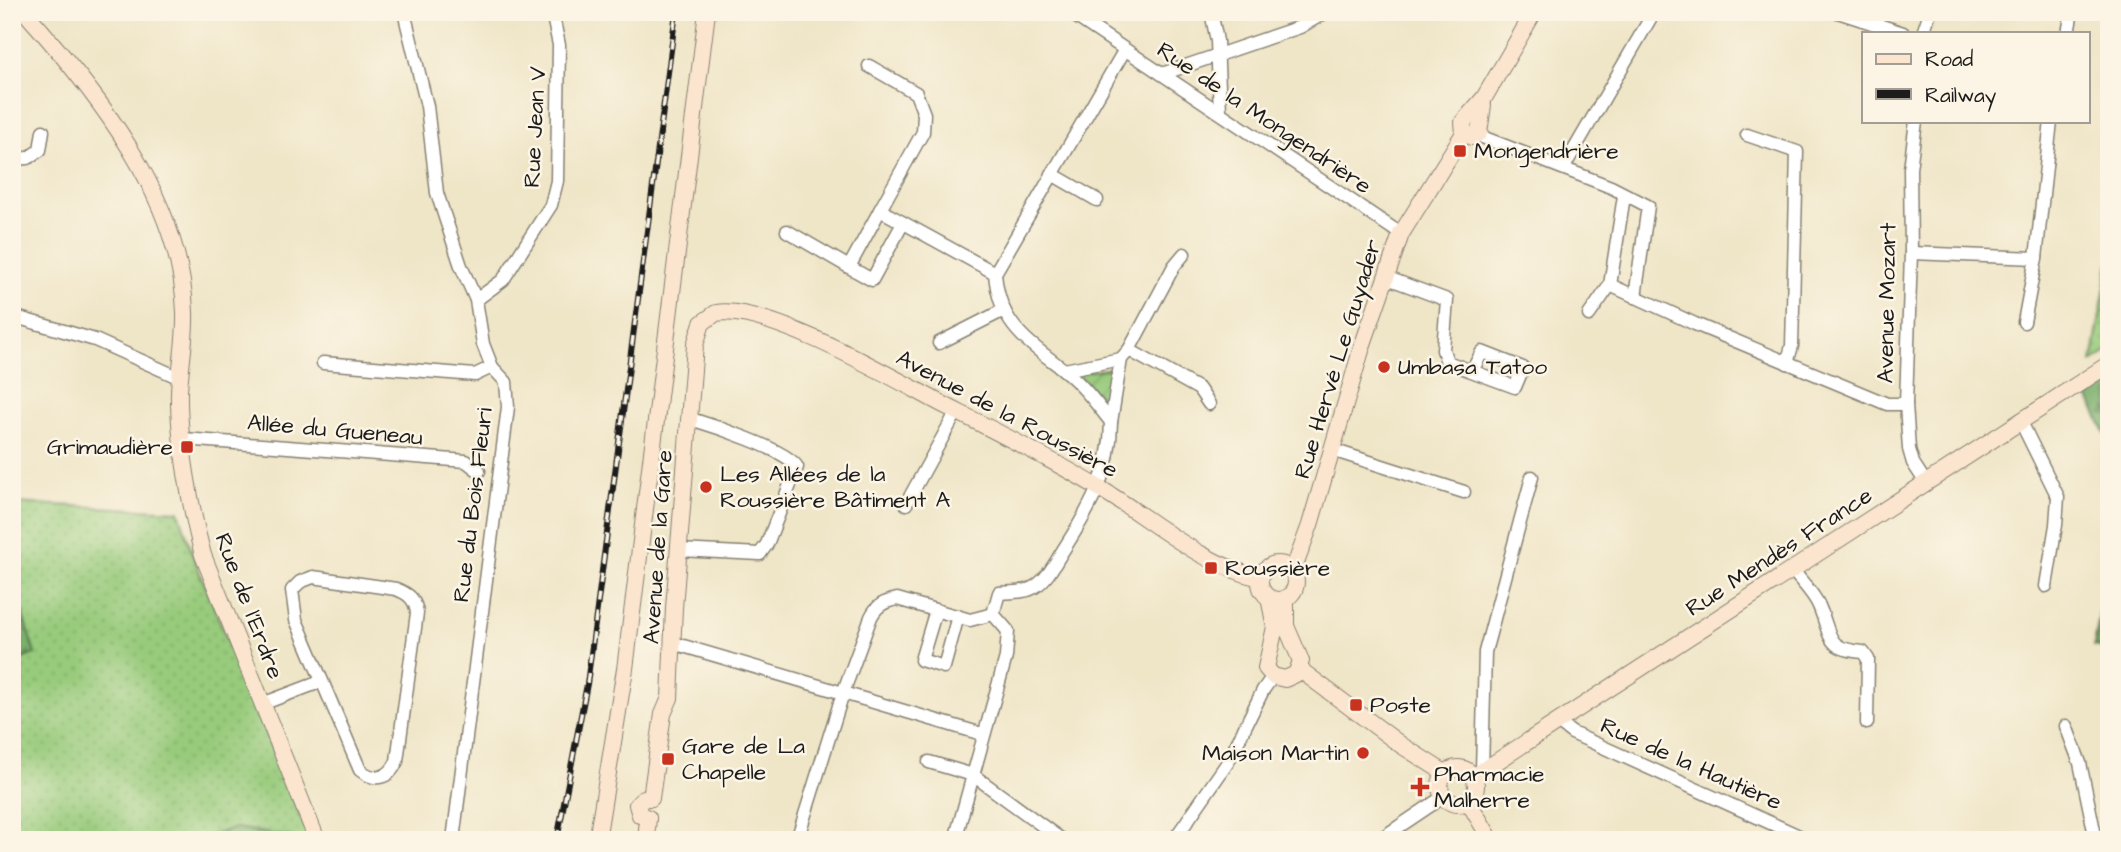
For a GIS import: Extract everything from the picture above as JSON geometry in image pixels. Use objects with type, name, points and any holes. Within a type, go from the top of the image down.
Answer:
[{"type":"street","name":"Rue de l'Erdre","points":[[25,12],[100,102],[150,189],[171,240],[181,280],[185,312],[180,378],[194,522],[203,555],[317,840]]},
{"type":"street","name":"Rue du Bois Fleuri","points":[[404,12],[427,106],[437,193],[461,265],[476,300],[483,344],[492,367],[506,382],[508,407],[453,840]]},
{"type":"street","name":"Rue Jean V","points":[[476,300],[503,280],[551,205],[557,181],[559,45],[552,12]]},
{"type":"street","points":[[597,840],[625,669],[707,12]]},
{"type":"street","name":"Rue de la Mongendrière","points":[[1069,12],[1401,234]]},
{"type":"street","points":[[1211,12],[1218,55],[1220,111]]},
{"type":"street","points":[[1162,74],[1300,27],[1326,12]]},
{"type":"street","name":"Rue Hervé Le Guyader","points":[[1293,571],[1385,277],[1401,234],[1472,127],[1484,99],[1534,12]]},
{"type":"street","points":[[1564,167],[1654,12]]},
{"type":"street","points":[[1838,12],[1900,32]]},
{"type":"street","points":[[1923,32],[1930,12]]},
{"type":"street","points":[[2068,32],[2072,12]]},
{"type":"street","points":[[1111,422],[1064,370],[1023,339],[1004,310],[997,292],[995,273],[1124,51]]},
{"type":"street","points":[[849,267],[922,132],[924,114],[916,93],[869,66]]},
{"type":"street","name":"Avenue Mozart","points":[[1916,122],[1916,146],[1910,169],[1911,253],[1906,404],[1909,449],[1913,463],[1926,483]]},
{"type":"street","points":[[2024,322],[2036,258],[2051,122]]},
{"type":"street","points":[[1472,127],[1544,163],[1564,167],[1648,206],[1634,297]]},
{"type":"street","points":[[12,159],[29,158],[40,150],[44,131]]},
{"type":"street","points":[[1747,135],[1797,152],[1792,346],[1787,363]]},
{"type":"street","points":[[1052,174],[1097,200]]},
{"type":"street","points":[[1589,315],[1610,285],[1624,196]]},
{"type":"street","points":[[880,210],[995,273]]},
{"type":"street","points":[[787,231],[872,280],[902,223]]},
{"type":"street","points":[[1911,253],[2036,258]]},
{"type":"street","points":[[993,614],[999,593],[1028,590],[1037,586],[1049,573],[1100,488],[1111,441],[1111,422],[1125,355],[1167,278],[1184,254]]},
{"type":"street","points":[[1385,277],[1447,300],[1443,350],[1447,362],[1472,371]]},
{"type":"street","points":[[1610,285],[1887,404],[1906,404]]},
{"type":"street","points":[[939,342],[1004,310]]},
{"type":"street","name":"Avenue de la Roussière","points":[[723,312],[754,316],[808,337],[957,411],[1100,488],[1202,555],[1241,574],[1260,578]]},
{"type":"street","name":"Avenue de la Gare","points":[[646,840],[648,818],[640,815],[637,805],[641,799],[651,798],[663,714],[670,698],[697,334],[708,318],[723,312]]},
{"type":"street","points":[[12,316],[95,340],[180,378]]},
{"type":"street","points":[[1064,370],[1125,355],[1199,389],[1209,404]]},
{"type":"street","points":[[323,363],[475,374],[492,367]]},
{"type":"street","name":"Rue Mendès France","points":[[1478,774],[2109,364]]},
{"type":"street","points":[[906,505],[957,411]]},
{"type":"street","points":[[680,550],[760,554],[767,544],[797,467],[790,459],[776,452],[691,419]]},
{"type":"street","points":[[2020,420],[2058,497],[2046,586]]},
{"type":"street","name":"Allée du Gueneau","points":[[184,439],[466,461],[479,471]]},
{"type":"street","points":[[1332,450],[1464,492]]},
{"type":"street","points":[[1445,773],[1440,785],[1443,797],[1452,804],[1468,801],[1476,789],[1478,774],[1485,652],[1532,477]]},
{"type":"street","points":[[1269,598],[1286,597],[1294,589],[1293,571],[1286,566],[1270,565],[1260,578],[1263,593],[1269,598],[1275,627],[1266,662],[1273,676]]},
{"type":"street","points":[[1793,571],[1818,604],[1832,642],[1842,650],[1863,652],[1868,659],[1867,723]]},
{"type":"street","points":[[313,577],[408,593],[416,603],[417,613],[397,761],[393,771],[381,778],[370,778],[360,770],[320,682],[291,603],[292,590],[300,582],[313,577]]},
{"type":"street","points":[[1273,676],[1290,678],[1299,669],[1299,656],[1291,642],[1285,617],[1286,597]]},
{"type":"street","points":[[797,840],[844,693],[875,608],[897,599],[970,620],[993,614]]},
{"type":"street","points":[[936,610],[921,660],[944,667],[958,616]]},
{"type":"street","points":[[955,840],[982,734],[1006,657],[1008,631],[993,614]]},
{"type":"street","points":[[673,643],[982,734]]},
{"type":"street","points":[[1299,669],[1401,746],[1445,773],[1461,768],[1478,774]]},
{"type":"street","points":[[1174,840],[1228,762],[1263,690],[1273,676]]},
{"type":"street","points":[[262,704],[320,682]]},
{"type":"street","name":"Rue de la Hautière","points":[[1559,723],[1572,733],[1808,840]]},
{"type":"street","points":[[2066,726],[2080,763],[2096,840]]},
{"type":"street","points":[[929,762],[973,775],[1062,840]]},
{"type":"street","points":[[1379,840],[1443,797]]},
{"type":"street","points":[[1468,801],[1491,840]]},
{"type":"green space","points":[[2109,263],[2109,351],[2092,362]]},
{"type":"green space","points":[[1113,368],[1108,404],[1076,373]]},
{"type":"green space","points":[[2109,382],[2109,441],[2085,390]]},
{"type":"green space","points":[[12,503],[179,511],[193,556],[310,840],[236,828],[193,840],[12,840]]},
{"type":"green space","points":[[2109,558],[2109,649],[2094,646]]},
{"type":"green space","points":[[12,603],[22,612],[35,654],[12,663]]},
{"type":"green space","points":[[236,828],[304,840],[193,840]]},
{"type":"railway","points":[[557,840],[587,684],[676,12]]},
{"type":"place","name":"Mongendrière","points":[[1460,151]]},
{"type":"place","name":"Umbasa Tatoo","points":[[1384,367]]},
{"type":"place","name":"Grimaudière","points":[[187,447]]},
{"type":"place","name":"Les Allées de la Roussière Bâtiment A","points":[[706,487]]},
{"type":"place","name":"Roussière","points":[[1211,568]]},
{"type":"place","name":"Poste","points":[[1356,705]]},
{"type":"place","name":"Maison Martin","points":[[1363,753]]},
{"type":"place","name":"Gare de La Chapelle","points":[[668,759]]},
{"type":"place","name":"Pharmacie Malherre","points":[[1420,787]]}]
